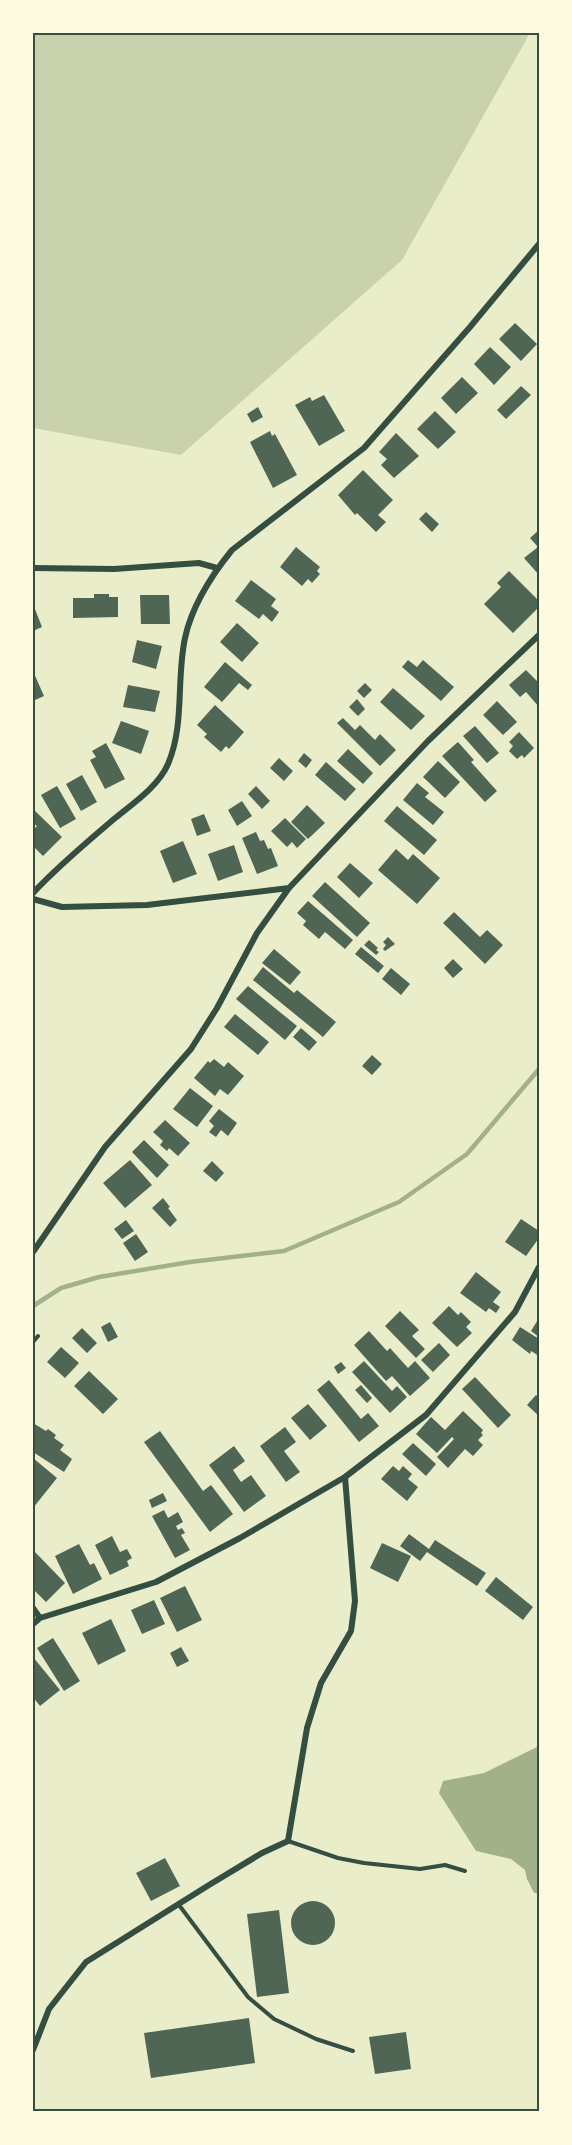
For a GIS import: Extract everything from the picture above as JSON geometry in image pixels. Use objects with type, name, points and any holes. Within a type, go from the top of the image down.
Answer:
[{"type":"street","points":[[33,893],[55,870],[152,787],[167,766],[177,738],[184,640],[192,613],[218,568],[232,550],[364,448],[471,327],[539,244]]},
{"type":"street","points":[[33,568],[114,569],[199,563],[218,568]]},
{"type":"street","points":[[33,1252],[105,1147],[191,1049],[217,1008],[257,933],[289,888],[428,741],[539,635]]},
{"type":"street","points":[[33,899],[62,907],[147,905],[289,888]]},
{"type":"street","points":[[33,1624],[40,1618],[156,1582],[240,1538],[345,1477],[426,1415],[515,1312],[539,1267]]},
{"type":"street","points":[[33,2050],[49,2009],[86,1962],[262,1853],[288,1841],[314,1705],[321,1683],[351,1630],[355,1601],[345,1477]]},
{"type":"street","points":[[33,1608],[40,1618]]},
{"type":"lane","points":[[33,1342],[38,1336]]},
{"type":"lane","points":[[288,1841],[338,1858],[364,1863],[420,1869],[445,1865],[465,1871]]},
{"type":"lane","points":[[179,1905],[248,1997],[274,2019],[316,2039],[353,2051]]},
{"type":"shaded area","points":[[33,33],[530,33],[402,260],[181,455],[33,428]]},
{"type":"shaded area","points":[[539,1746],[539,1893],[534,1893],[525,1870],[511,1859],[476,1851],[439,1793],[443,1781],[484,1773]]},
{"type":"building","points":[[515,323],[537,344],[521,361],[499,339]]},
{"type":"building","points":[[490,347],[511,367],[494,385],[474,364]]},
{"type":"building","points":[[462,377],[478,393],[456,414],[441,398]]},
{"type":"building","points":[[521,386],[531,395],[506,419],[497,410]]},
{"type":"building","points":[[324,395],[345,431],[319,446],[295,405],[310,397],[312,401]]},
{"type":"building","points":[[258,407],[263,417],[252,423],[247,414]]},
{"type":"building","points":[[435,411],[456,432],[438,449],[417,429]]},
{"type":"building","points":[[270,431],[272,436],[275,434],[297,475],[273,488],[250,442]]},
{"type":"building","points":[[396,433],[419,456],[394,478],[381,465],[387,459],[379,452]]},
{"type":"building","points":[[363,470],[393,500],[378,515],[386,522],[376,532],[357,513],[355,515],[338,495]]},
{"type":"building","points":[[426,512],[439,524],[432,532],[419,519]]},
{"type":"building","points":[[539,530],[539,575],[524,558],[538,547],[530,538]]},
{"type":"building","points":[[296,547],[320,567],[317,571],[320,574],[312,583],[308,579],[302,586],[280,567]]},
{"type":"building","points":[[509,571],[539,601],[539,607],[513,633],[484,604],[501,587],[497,583]]},
{"type":"building","points":[[251,580],[276,599],[271,606],[279,612],[272,622],[263,614],[259,619],[235,601]]},
{"type":"building","points":[[94,594],[109,594],[109,597],[118,597],[118,617],[73,618],[73,598],[94,598]]},
{"type":"building","points":[[140,595],[169,595],[170,624],[141,624]]},
{"type":"building","points":[[33,604],[42,627],[33,631]]},
{"type":"building","points":[[237,623],[259,643],[242,662],[220,642]]},
{"type":"building","points":[[137,640],[162,646],[156,669],[132,662]]},
{"type":"building","points":[[408,660],[417,667],[423,660],[454,687],[441,701],[402,667]]},
{"type":"building","points":[[225,662],[252,685],[248,690],[239,683],[222,702],[204,687]]},
{"type":"building","points":[[526,670],[539,683],[539,707],[526,692],[520,697],[509,685]]},
{"type":"building","points":[[33,671],[44,696],[33,701]]},
{"type":"building","points":[[365,683],[372,690],[364,698],[357,691]]},
{"type":"building","points":[[128,685],[160,691],[155,712],[123,707]]},
{"type":"building","points":[[393,688],[425,716],[411,730],[380,702]]},
{"type":"building","points":[[357,699],[365,709],[358,716],[349,707]]},
{"type":"building","points":[[497,701],[517,722],[503,735],[483,715]]},
{"type":"building","points":[[215,705],[244,732],[229,749],[226,746],[221,752],[204,737],[207,734],[197,725]]},
{"type":"building","points":[[343,718],[355,730],[360,725],[375,740],[380,734],[396,750],[380,766],[337,723]]},
{"type":"building","points":[[121,721],[149,731],[141,754],[112,743]]},
{"type":"building","points":[[475,726],[499,753],[487,763],[463,736]]},
{"type":"building","points":[[519,732],[534,748],[524,758],[522,755],[517,759],[509,751],[513,746],[509,742]]},
{"type":"building","points":[[458,742],[474,760],[471,762],[497,791],[485,802],[442,756]]},
{"type":"building","points":[[106,743],[125,779],[105,789],[90,760],[96,757],[92,751]]},
{"type":"building","points":[[348,749],[373,773],[363,784],[337,761]]},
{"type":"building","points":[[304,753],[312,760],[306,768],[298,761]]},
{"type":"building","points":[[279,758],[293,771],[284,781],[270,768]]},
{"type":"building","points":[[438,761],[460,782],[445,798],[423,777]]},
{"type":"building","points":[[326,762],[356,789],[345,801],[315,775]]},
{"type":"building","points":[[82,775],[97,802],[81,811],[66,784]]},
{"type":"building","points":[[417,783],[429,793],[425,797],[444,812],[433,825],[403,800]]},
{"type":"building","points":[[57,786],[76,819],[60,828],[41,795]]},
{"type":"building","points":[[256,786],[270,801],[262,809],[248,794]]},
{"type":"building","points":[[242,801],[252,816],[237,826],[228,810]]},
{"type":"building","points":[[307,805],[325,823],[308,839],[291,822]]},
{"type":"building","points":[[397,806],[437,840],[424,855],[384,821]]},
{"type":"building","points":[[33,809],[62,837],[43,856],[33,846],[33,830],[37,826],[33,823]]},
{"type":"building","points":[[204,814],[211,831],[197,836],[191,819]]},
{"type":"building","points":[[285,818],[306,839],[297,848],[292,842],[287,847],[271,831]]},
{"type":"building","points":[[256,832],[260,841],[264,840],[268,849],[271,848],[278,866],[257,874],[242,838]]},
{"type":"building","points":[[183,841],[197,874],[173,883],[160,851]]},
{"type":"building","points":[[234,845],[243,872],[218,881],[208,854]]},
{"type":"building","points":[[396,849],[408,860],[413,854],[440,878],[417,904],[378,870]]},
{"type":"building","points":[[350,863],[373,883],[359,898],[337,877]]},
{"type":"building","points":[[325,882],[370,923],[357,937],[312,896]]},
{"type":"building","points":[[308,901],[353,940],[345,949],[325,932],[319,939],[303,925],[306,921],[297,913]]},
{"type":"building","points":[[454,912],[480,937],[487,930],[503,945],[485,964],[443,923]]},
{"type":"building","points":[[388,937],[395,944],[385,951],[383,949],[386,945],[383,942]]},
{"type":"building","points":[[369,940],[378,948],[376,950],[379,952],[376,955],[364,945]]},
{"type":"building","points":[[361,947],[384,966],[378,973],[355,954]]},
{"type":"building","points":[[274,949],[301,972],[290,985],[262,963]]},
{"type":"building","points":[[453,959],[463,969],[453,978],[444,968]]},
{"type":"building","points":[[263,967],[294,993],[297,990],[336,1022],[323,1037],[253,980]]},
{"type":"building","points":[[391,968],[410,984],[401,995],[382,979]]},
{"type":"building","points":[[248,986],[297,1026],[285,1040],[236,999]]},
{"type":"building","points":[[235,1014],[269,1042],[258,1055],[224,1027]]},
{"type":"building","points":[[301,1028],[317,1042],[309,1051],[293,1037]]},
{"type":"building","points":[[372,1055],[382,1064],[372,1075],[362,1066]]},
{"type":"building","points":[[214,1059],[224,1067],[228,1062],[244,1076],[228,1095],[220,1089],[215,1096],[194,1078],[208,1061],[210,1063]]},
{"type":"building","points":[[190,1088],[213,1106],[197,1127],[173,1109]]},
{"type":"building","points":[[219,1109],[237,1123],[228,1136],[221,1130],[216,1137],[209,1132],[214,1126],[209,1121]]},
{"type":"building","points":[[165,1120],[190,1143],[178,1156],[169,1148],[167,1151],[160,1145],[163,1141],[153,1132]]},
{"type":"building","points":[[144,1140],[169,1165],[157,1178],[132,1152]]},
{"type":"building","points":[[130,1160],[152,1185],[125,1208],[103,1183]]},
{"type":"building","points":[[212,1161],[224,1173],[216,1182],[203,1171]]},
{"type":"building","points":[[163,1198],[177,1220],[170,1227],[152,1208]]},
{"type":"building","points":[[521,1219],[539,1231],[539,1238],[526,1256],[505,1242]]},
{"type":"building","points":[[126,1220],[134,1231],[122,1239],[114,1229]]},
{"type":"building","points":[[136,1234],[148,1252],[135,1261],[123,1243]]},
{"type":"building","points":[[476,1272],[501,1292],[493,1302],[500,1307],[496,1313],[489,1308],[486,1312],[460,1293]]},
{"type":"building","points":[[449,1306],[458,1315],[461,1312],[471,1322],[466,1327],[472,1333],[457,1347],[432,1323]]},
{"type":"building","points":[[400,1311],[419,1330],[412,1336],[425,1349],[416,1358],[385,1326]]},
{"type":"building","points":[[539,1318],[539,1337],[531,1331]]},
{"type":"building","points":[[110,1322],[118,1337],[108,1342],[101,1327]]},
{"type":"building","points":[[520,1327],[539,1339],[539,1356],[531,1351],[530,1354],[512,1340]]},
{"type":"building","points":[[82,1328],[97,1343],[87,1353],[72,1338]]},
{"type":"building","points":[[369,1331],[387,1351],[390,1348],[408,1368],[415,1361],[430,1378],[410,1396],[392,1376],[386,1381],[354,1345]]},
{"type":"building","points":[[439,1343],[450,1355],[433,1372],[421,1360]]},
{"type":"building","points":[[61,1347],[79,1363],[65,1378],[47,1362]]},
{"type":"building","points":[[364,1361],[392,1391],[397,1386],[407,1397],[390,1413],[352,1372]]},
{"type":"building","points":[[341,1362],[346,1368],[338,1374],[334,1367]]},
{"type":"building","points":[[89,1371],[118,1399],[103,1414],[74,1386]]},
{"type":"building","points":[[475,1377],[511,1415],[498,1428],[462,1389]]},
{"type":"building","points":[[329,1380],[361,1419],[368,1413],[379,1426],[359,1442],[317,1390]]},
{"type":"building","points":[[361,1385],[372,1398],[367,1403],[355,1390]]},
{"type":"building","points":[[536,1395],[539,1398],[539,1416],[527,1405]]},
{"type":"building","points":[[308,1404],[327,1426],[310,1440],[291,1418]]},
{"type":"building","points":[[463,1411],[483,1430],[481,1433],[483,1435],[478,1440],[483,1445],[473,1456],[465,1449],[448,1468],[437,1457],[454,1439],[452,1437],[437,1453],[416,1434],[431,1417],[445,1430]]},
{"type":"building","points":[[33,1423],[46,1431],[48,1429],[56,1435],[54,1438],[64,1445],[60,1450],[72,1459],[64,1472],[33,1452]]},
{"type":"building","points":[[285,1427],[296,1442],[284,1451],[300,1472],[286,1482],[260,1446]]},
{"type":"building","points":[[160,1431],[203,1491],[211,1485],[233,1514],[210,1532],[144,1442]]},
{"type":"building","points":[[413,1443],[436,1464],[426,1476],[402,1454]]},
{"type":"building","points":[[234,1446],[245,1461],[233,1470],[241,1482],[251,1475],[266,1496],[244,1512],[209,1465]]},
{"type":"building","points":[[33,1458],[57,1478],[33,1508]]},
{"type":"building","points":[[393,1466],[399,1471],[403,1466],[412,1474],[408,1479],[418,1487],[407,1501],[381,1479]]},
{"type":"building","points":[[163,1493],[167,1501],[152,1508],[149,1500]]},
{"type":"building","points":[[164,1510],[168,1518],[178,1512],[183,1522],[176,1526],[178,1530],[182,1528],[185,1533],[181,1535],[190,1550],[175,1558],[152,1516]]},
{"type":"building","points":[[409,1534],[429,1549],[435,1540],[486,1573],[477,1586],[427,1552],[420,1561],[400,1546]]},
{"type":"building","points":[[112,1536],[120,1552],[127,1549],[132,1558],[127,1561],[129,1566],[110,1575],[95,1545]]},
{"type":"building","points":[[382,1543],[411,1556],[398,1582],[370,1568]]},
{"type":"building","points":[[79,1544],[90,1565],[94,1563],[102,1579],[73,1594],[55,1556]]},
{"type":"building","points":[[35,1552],[65,1583],[46,1602],[33,1589],[33,1554]]},
{"type":"building","points":[[496,1577],[533,1607],[523,1620],[485,1591]]},
{"type":"building","points":[[185,1586],[202,1620],[177,1632],[160,1598]]},
{"type":"building","points":[[154,1600],[165,1624],[142,1634],[131,1610]]},
{"type":"building","points":[[111,1619],[126,1651],[98,1665],[82,1633]]},
{"type":"building","points":[[53,1638],[80,1681],[64,1691],[37,1648]]},
{"type":"building","points":[[181,1647],[189,1661],[177,1667],[170,1653]]},
{"type":"building","points":[[33,1657],[60,1690],[40,1706],[33,1697]]},
{"type":"building","points":[[165,1858],[180,1886],[151,1901],[136,1873]]},
{"type":"building","points":[[313,1901],[328,1908],[335,1923],[328,1938],[313,1945],[298,1938],[291,1923],[298,1908]]},
{"type":"building","points":[[279,1910],[289,1993],[257,1997],[247,1914]]},
{"type":"building","points":[[249,2018],[255,2063],[151,2078],[144,2033]]},
{"type":"building","points":[[406,2032],[411,2069],[375,2074],[369,2037]]},
{"type":"waterway","points":[[33,1306],[61,1288],[99,1277],[190,1262],[284,1251],[399,1202],[467,1154],[539,1069]]}]
